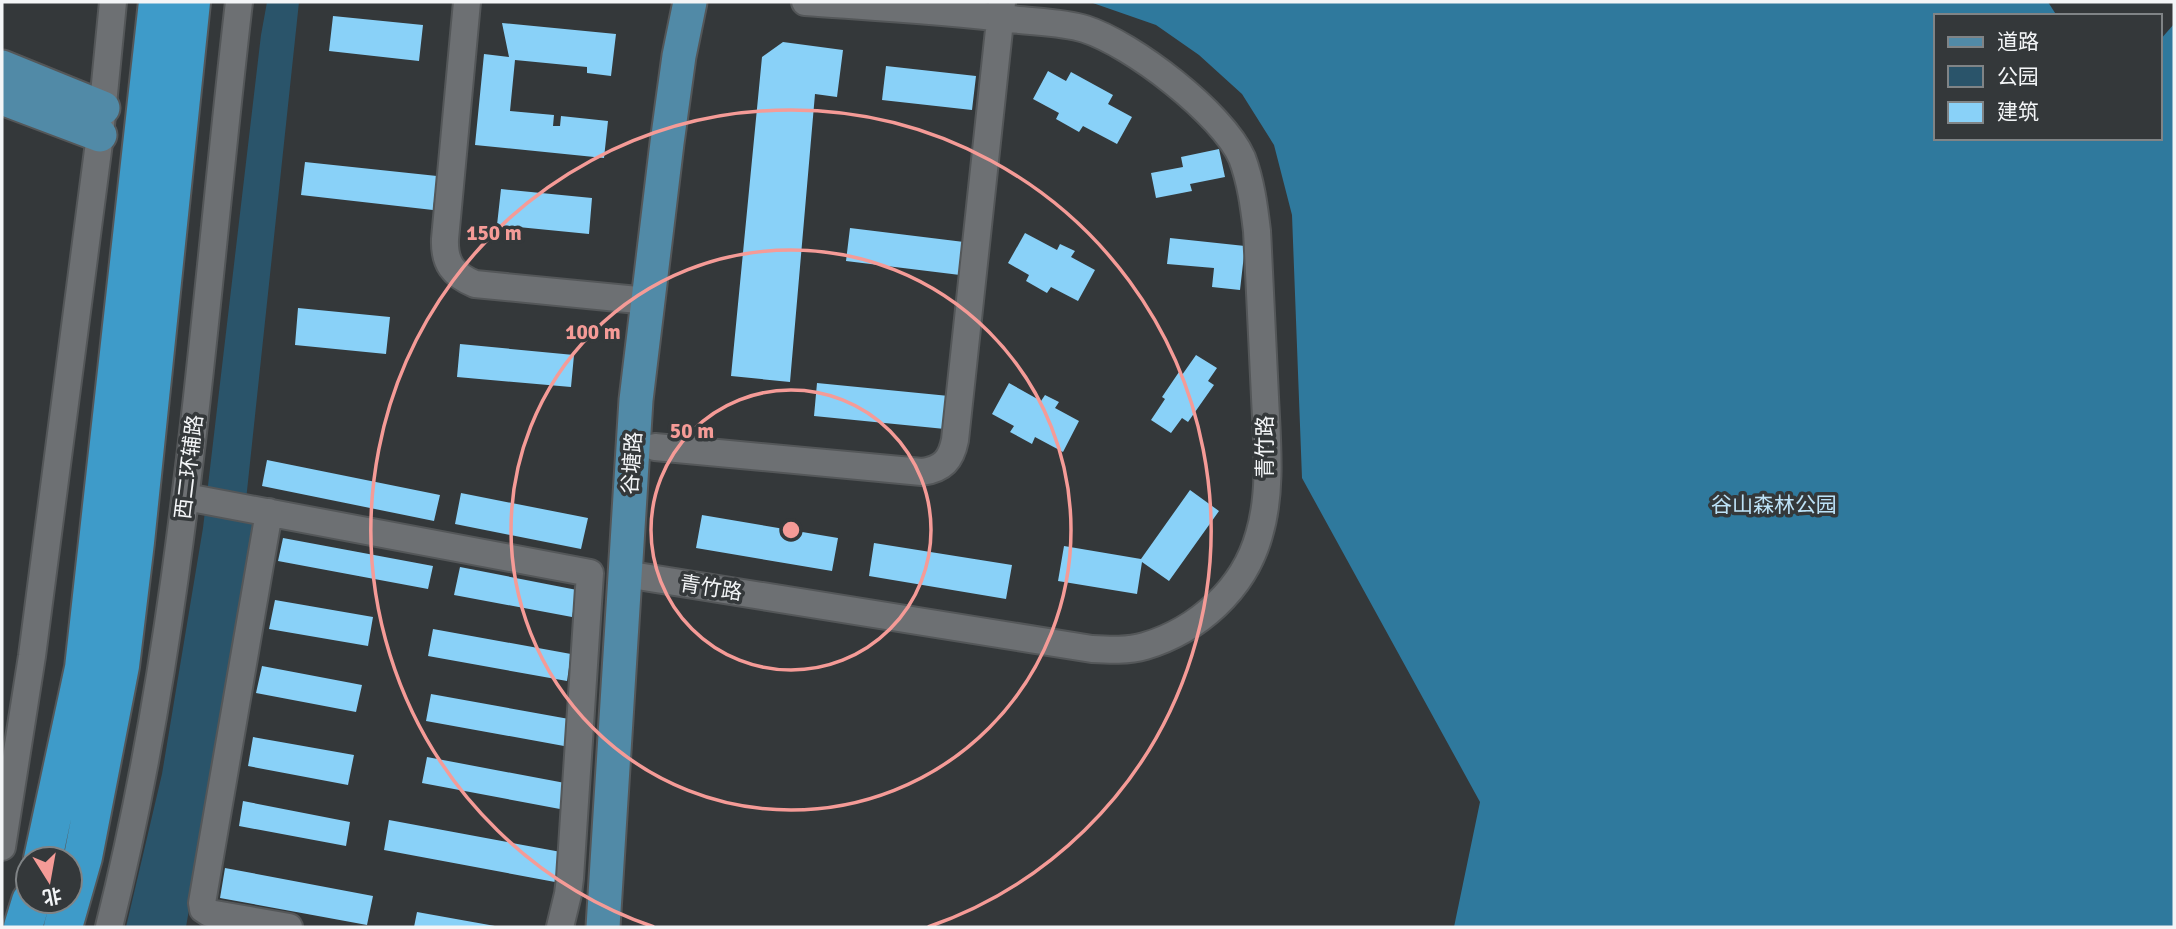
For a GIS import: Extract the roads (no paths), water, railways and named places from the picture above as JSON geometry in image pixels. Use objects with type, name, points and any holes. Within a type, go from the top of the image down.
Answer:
[{"type":"highway","points":[[46,845],[85,654],[158,2]]},
{"type":"highway","points":[[63,927],[83,858],[120,666],[191,2]]},
{"type":"main road","name":"谷塘路","points":[[624,927],[636,579],[636,400],[677,68],[690,2]]},
{"type":"main road","name":"谷塘路","points":[[603,927],[636,579],[655,447],[699,59],[710,2]]},
{"type":"main road","points":[[2,67],[102,122]]},
{"type":"main road","points":[[2,98],[102,122]]},
{"type":"street","points":[[2,847],[33,656],[102,122],[113,2]]},
{"type":"street","name":"西二环辅路","points":[[109,927],[149,743],[186,497],[239,2]]},
{"type":"street","points":[[467,2],[445,239],[446,256],[451,268],[458,276],[475,284],[648,301]]},
{"type":"street","name":"青竹路","points":[[636,579],[1091,656],[1123,656],[1146,653],[1178,639],[1212,618],[1231,601],[1251,573],[1266,537],[1272,497],[1274,443],[1261,196],[1248,155],[1230,124],[1204,99],[1113,32],[1083,21],[1001,7],[805,2]]},
{"type":"street","points":[[655,447],[922,472],[944,466],[956,440],[1001,7]]},
{"type":"street","points":[[186,497],[590,573],[570,878],[560,927]]},
{"type":"street","points":[[270,512],[202,903],[203,909],[209,913],[289,927]]},
{"type":"park label","name":"谷山森林公园","points":[[1774,505]]}]
